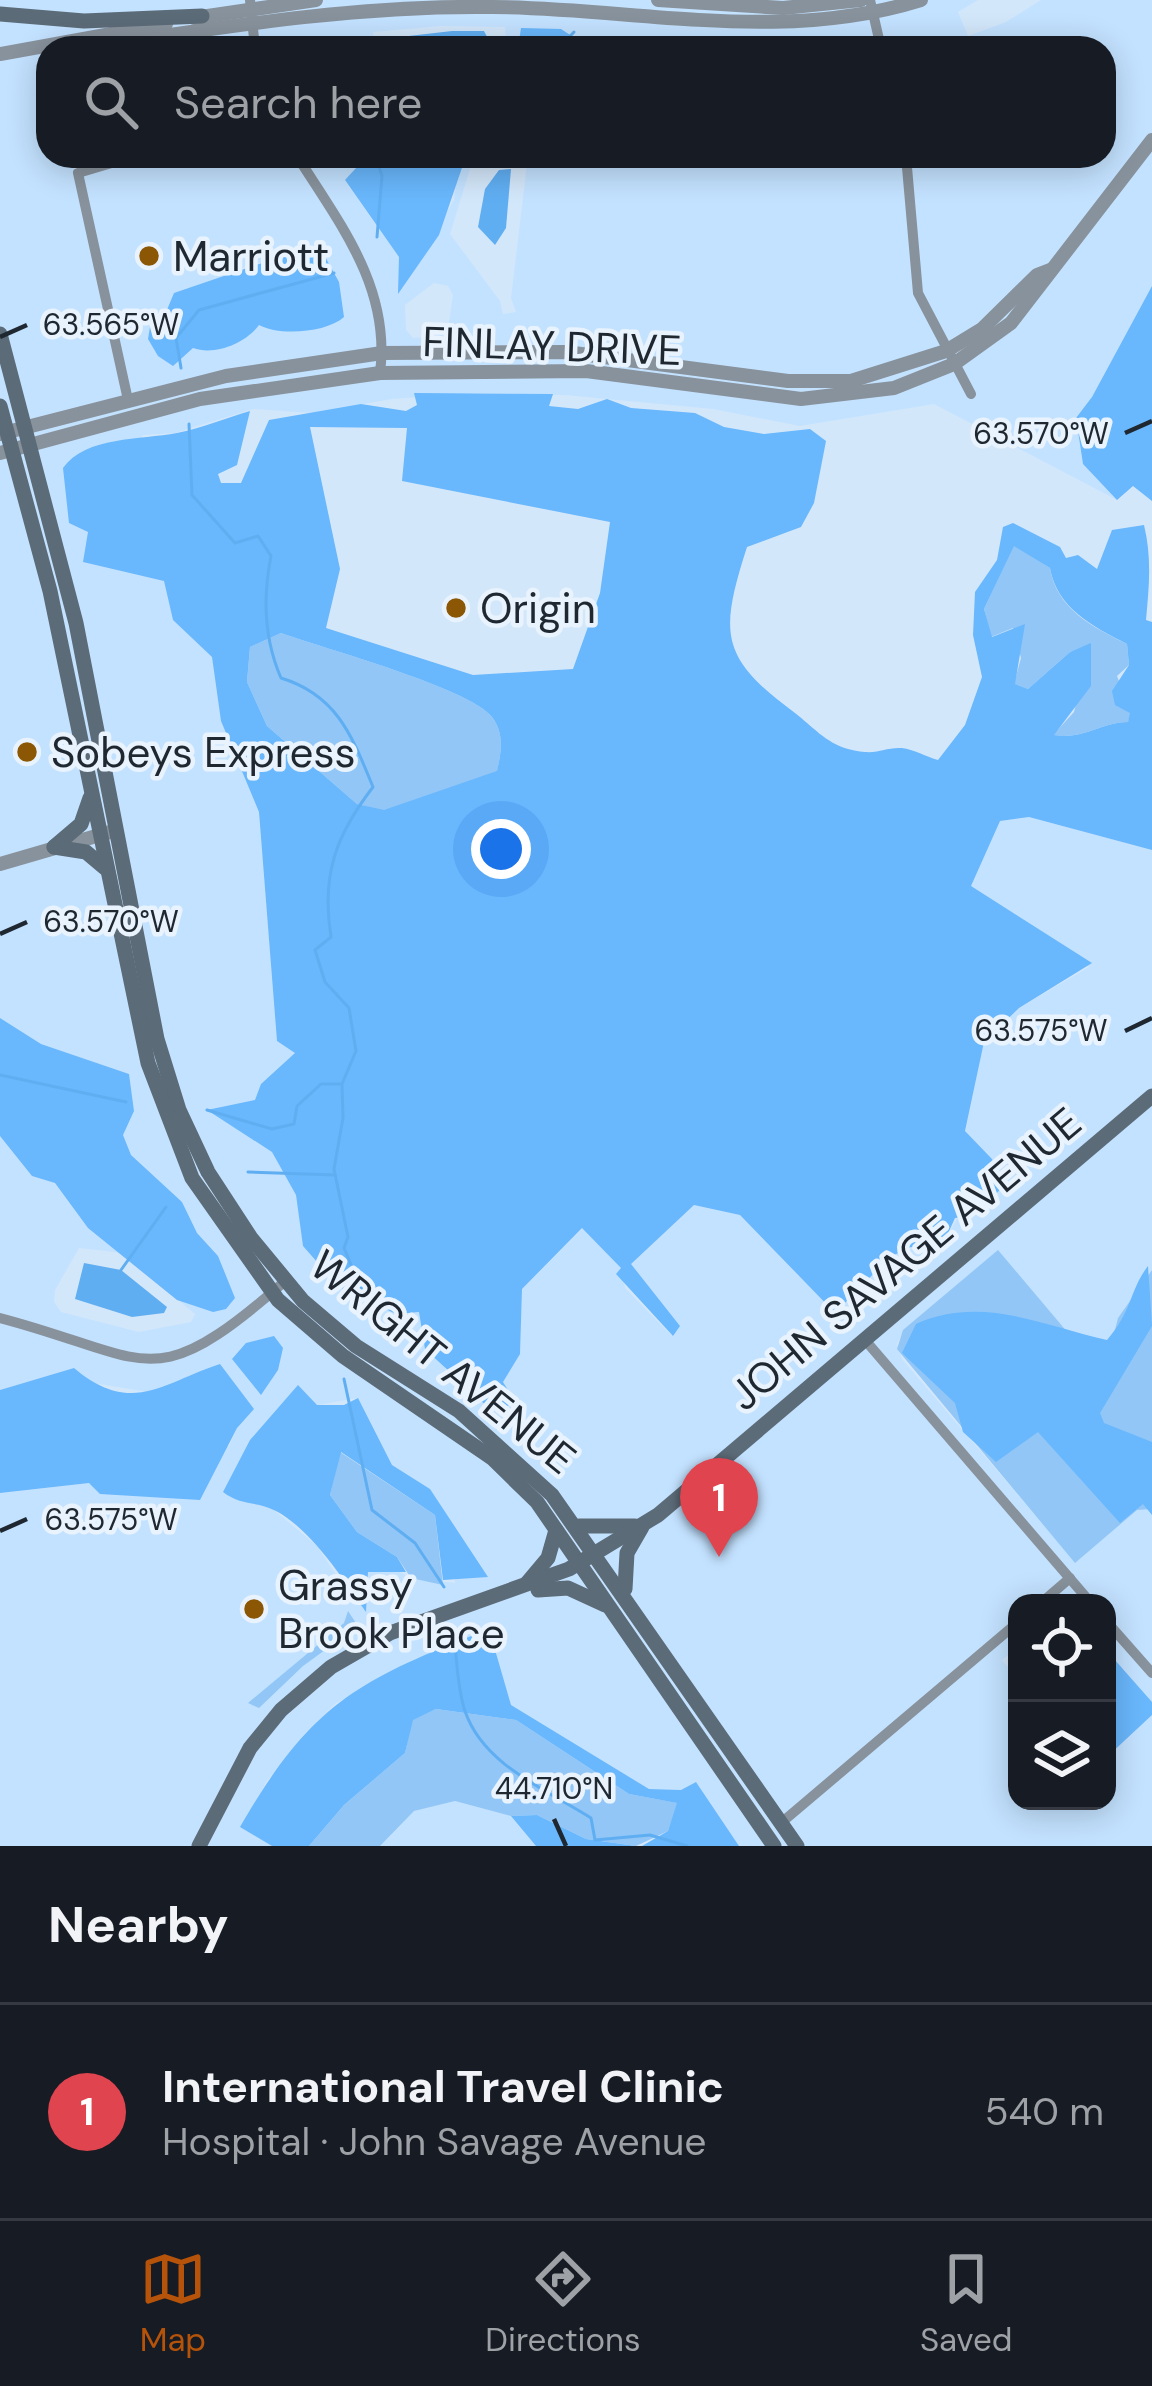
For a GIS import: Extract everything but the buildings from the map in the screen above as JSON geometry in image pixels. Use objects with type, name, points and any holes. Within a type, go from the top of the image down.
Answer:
[{"type":"main road","points":[[0,14],[84,21],[202,16]]},
{"type":"main road","name":"WRIGHT AVENUE","points":[[0,334],[68,586],[157,1039],[179,1110],[220,1191],[278,1287],[492,1437],[578,1526],[797,1846]]},
{"type":"main road","name":"WRIGHT AVENUE","points":[[0,406],[6,452],[50,591],[148,1063],[175,1142],[214,1216],[343,1356],[492,1458],[581,1563],[774,1846]]},
{"type":"main road","points":[[54,847],[81,824],[91,795]]},
{"type":"main road","points":[[54,847],[86,852],[107,870]]},
{"type":"main road","name":"JOHN SAVAGE AVENUE","points":[[199,1846],[250,1748],[318,1677],[390,1633],[502,1596],[581,1563],[644,1525],[1152,1096]]},
{"type":"main road","points":[[578,1526],[644,1525]]},
{"type":"main road","points":[[626,1596],[627,1553],[644,1525]]},
{"type":"main road","points":[[502,1596],[544,1566],[556,1530]]},
{"type":"main road","points":[[502,1596],[568,1588],[613,1610]]},
{"type":"street","points":[[96,36],[316,0]]},
{"type":"street","points":[[135,36],[252,10],[367,11],[490,3],[783,8],[921,0]]},
{"type":"street","points":[[868,4],[877,36]]},
{"type":"street","points":[[1,54],[36,47]]},
{"type":"street","points":[[1,54],[36,53]]},
{"type":"street","name":"FINLAY DRIVE","points":[[3,433],[27,436],[214,396],[380,373],[586,371],[817,399],[894,388],[950,357],[1037,275],[1050,271],[1152,140]]},
{"type":"street","points":[[95,168],[78,173],[128,400]]},
{"type":"street","points":[[304,168],[371,278],[382,353],[380,373]]},
{"type":"street","points":[[908,168],[918,293],[971,394]]},
{"type":"street","name":"FINLAY DRIVE","points":[[6,452],[27,436],[128,400],[288,364],[382,353],[582,353],[820,383],[881,375],[950,357]]},
{"type":"street","points":[[0,865],[117,830]]},
{"type":"street","points":[[0,1318],[116,1358],[160,1360],[203,1346],[278,1287]]},
{"type":"street","points":[[865,1340],[1083,1594]]},
{"type":"street","points":[[1051,1594],[1070,1578]]},
{"type":"street","points":[[781,1823],[1008,1631]]},
{"type":"street","points":[[1116,1632],[1152,1673]]},
{"type":"shaded area","points":[[0,0],[978,0],[958,12],[968,36],[1006,22],[1041,0],[1152,0],[1152,286],[1076,418],[1083,464],[1117,500],[934,404],[800,426],[713,409],[565,395],[475,393],[392,399],[312,413],[253,409],[175,433],[143,435],[88,532],[164,581],[173,620],[212,657],[221,721],[259,812],[277,1041],[296,1053],[261,1084],[256,1101],[208,1111],[272,1152],[296,1195],[303,1246],[339,1287],[396,1314],[419,1312],[447,1373],[476,1391],[492,1411],[515,1403],[503,1382],[520,1353],[522,1289],[583,1228],[622,1269],[625,1288],[672,1336],[679,1325],[630,1264],[694,1205],[740,1215],[835,1313],[890,1256],[946,1238],[992,1159],[965,1132],[984,1042],[1019,1008],[1089,967],[971,886],[999,821],[1029,817],[1152,850],[1152,1270],[1110,1350],[1095,1365],[998,1251],[904,1330],[897,1344],[902,1359],[1075,1562],[1137,1510],[1152,1509],[1152,1702],[1116,1661],[1116,1594],[1008,1594],[1008,1655],[1002,1660],[1008,1667],[1008,1810],[1116,1810],[1116,1749],[1152,1715],[1152,1846],[739,1846],[696,1782],[681,1790],[649,1789],[511,1705],[489,1630],[336,1703],[303,1735],[267,1781],[241,1827],[272,1846],[0,1846],[0,1493],[89,1483],[229,1446],[237,1428],[204,1369],[177,1385],[148,1392],[93,1383],[74,1368],[0,1390],[0,1136],[32,1176],[55,1183],[88,1228],[124,1253],[79,1248],[55,1290],[54,1302],[61,1312],[139,1332],[191,1322],[195,1314],[178,1300],[213,1312],[218,1256],[197,1233],[182,1202],[131,1155],[123,1135],[134,1111],[129,1074],[41,1044],[0,1018]],"holes":[[[440,26],[505,27],[506,36],[520,36],[521,29],[546,36],[1116,36],[1116,168],[527,168],[511,298],[516,312],[503,314],[500,301],[450,234],[470,168],[458,168],[454,200],[399,292],[399,257],[345,181],[356,168],[36,168],[36,36],[374,36],[373,32]],[[317,244],[259,324],[193,347],[154,310],[164,317],[248,265],[285,259]],[[434,283],[448,286],[453,295],[447,335],[413,338],[406,330],[405,305]],[[358,1398],[392,1465],[430,1489],[448,1519],[455,1583],[411,1578],[392,1568],[368,1572],[366,1604],[346,1590],[317,1546],[274,1510],[317,1405]]]},
{"type":"shaded area","points":[[521,28],[561,29],[572,36],[520,36]]},
{"type":"shaded area","points":[[484,31],[487,36],[409,36]]},
{"type":"shaded area","points":[[356,168],[462,168],[439,235],[398,294],[399,257],[345,180]]},
{"type":"shaded area","points":[[511,169],[506,228],[495,245],[478,227],[485,189],[499,170]]},
{"type":"shaded area","points":[[318,244],[339,282],[344,317],[326,327],[302,331],[259,325],[229,346],[193,348],[173,366],[158,356],[148,339],[153,309],[164,317],[174,293]]},
{"type":"shaded area","points":[[1152,286],[1152,501],[1133,486],[1117,500],[1083,464],[1076,418]]},
{"type":"shaded area","points":[[414,393],[553,394],[549,406],[578,409],[607,399],[631,408],[695,413],[724,427],[764,434],[810,429],[826,441],[814,503],[801,527],[747,547],[730,623],[739,659],[770,694],[826,738],[858,751],[902,748],[938,760],[965,725],[982,677],[973,635],[975,592],[997,560],[1003,527],[1013,523],[1060,547],[1066,558],[1078,555],[1097,569],[1112,530],[1144,525],[1148,549],[1152,850],[1029,817],[1000,821],[971,886],[1092,963],[1019,1008],[984,1042],[965,1131],[992,1159],[1005,1185],[973,1216],[955,1218],[946,1238],[923,1252],[911,1247],[890,1257],[835,1313],[740,1215],[694,1205],[631,1264],[680,1326],[673,1336],[616,1274],[621,1268],[582,1228],[522,1289],[520,1354],[503,1382],[516,1403],[492,1411],[425,1349],[419,1312],[396,1314],[339,1287],[303,1246],[296,1195],[272,1152],[207,1110],[255,1100],[261,1084],[295,1053],[277,1041],[259,812],[221,721],[212,657],[173,620],[164,581],[83,562],[88,532],[69,523],[63,468],[85,450],[100,445],[177,433],[250,411],[237,465],[218,474],[221,483],[241,483],[269,420],[361,404],[406,411],[417,405]],"holes":[[[310,427],[407,428],[402,481],[610,522],[600,593],[573,669],[473,675],[326,628],[340,569]],[[1014,546],[1050,568],[1068,605],[1127,644],[1129,665],[1112,691],[1115,705],[1130,713],[1128,722],[1054,735],[1091,686],[1091,643],[1070,652],[1028,689],[1015,684],[1025,624],[992,637],[984,609]],[[281,633],[456,694],[496,723],[501,744],[497,771],[384,810],[357,804],[267,726],[247,682],[250,647]]]},
{"type":"shaded area","points":[[1014,545],[1050,568],[1060,594],[1078,615],[1127,644],[1129,665],[1117,676],[1131,713],[1128,722],[1053,735],[1074,712],[1091,644],[1070,652],[1028,689],[1014,684],[1021,658],[1013,628],[991,637],[984,609]]},
{"type":"shaded area","points":[[281,633],[426,682],[478,706],[499,730],[497,772],[384,811],[357,804],[267,726],[247,682],[250,647]]},
{"type":"shaded area","points":[[0,1018],[41,1044],[129,1074],[134,1111],[123,1135],[131,1155],[182,1202],[197,1233],[218,1256],[235,1298],[226,1309],[213,1312],[177,1300],[88,1228],[55,1183],[32,1176],[0,1136]]},
{"type":"shaded area","points":[[998,1250],[1095,1365],[1110,1350],[1118,1318],[1152,1270],[1152,1509],[1137,1510],[1075,1563],[897,1349],[903,1330]]},
{"type":"shaded area","points":[[84,1263],[121,1270],[167,1307],[164,1313],[132,1317],[75,1299]]},
{"type":"shaded area","points":[[1148,1266],[1152,1326],[1100,1413],[1104,1423],[1152,1442],[1152,1515],[1143,1504],[1120,1523],[1038,1432],[996,1462],[963,1432],[955,1403],[902,1353],[916,1324],[964,1312],[1011,1315],[1107,1340]]},
{"type":"shaded area","points":[[274,1336],[283,1348],[278,1370],[261,1395],[232,1359],[246,1343]]},
{"type":"shaded area","points":[[220,1364],[254,1409],[237,1428],[200,1500],[100,1494],[89,1483],[0,1493],[0,1390],[74,1368],[113,1391],[148,1391]]},
{"type":"shaded area","points":[[298,1385],[317,1405],[344,1405],[358,1398],[392,1465],[430,1489],[488,1577],[443,1580],[435,1515],[341,1452],[330,1495],[357,1532],[397,1557],[406,1572],[368,1572],[366,1612],[328,1560],[290,1520],[223,1492],[250,1440]]},
{"type":"shaded area","points":[[340,1452],[435,1515],[443,1585],[411,1578],[397,1557],[357,1532],[330,1495]]},
{"type":"shaded area","points":[[348,1611],[358,1626],[303,1666],[259,1708],[248,1703],[344,1623]]},
{"type":"shaded area","points":[[489,1629],[511,1705],[649,1789],[681,1790],[696,1782],[739,1846],[642,1846],[668,1831],[677,1803],[629,1794],[516,1720],[436,1709],[413,1720],[405,1753],[344,1805],[309,1846],[272,1846],[240,1827],[291,1750],[343,1700],[405,1664]]},
{"type":"shaded area","points":[[1116,1661],[1152,1702],[1152,1715],[1116,1749]]},
{"type":"shaded area","points":[[436,1709],[516,1720],[629,1794],[678,1803],[668,1831],[636,1846],[586,1839],[537,1815],[511,1816],[455,1801],[414,1811],[380,1846],[309,1846],[344,1805],[405,1753],[412,1720]]},
{"type":"shaded area","points":[[455,1801],[511,1816],[536,1846],[380,1846],[414,1811]]},
{"type":"shaded area","points":[[537,1815],[586,1839],[636,1846],[536,1846],[511,1816]]},
{"type":"waterway","points":[[570,36],[574,32]]},
{"type":"waterway","points":[[377,237],[379,168]]},
{"type":"waterway","points":[[181,368],[176,338],[199,310],[334,273]]},
{"type":"waterway","points":[[189,424],[192,495],[235,543],[258,536],[271,556],[267,617],[281,678],[316,695],[340,720],[373,787],[349,822],[334,857],[328,894],[331,937],[315,950],[325,982],[349,1008],[356,1051],[342,1084],[343,1118],[334,1169],[348,1237],[344,1248],[374,1319]]},
{"type":"waterway","points":[[0,1075],[126,1102]]},
{"type":"waterway","points":[[207,1110],[272,1129],[294,1124],[297,1106],[321,1084],[341,1084]]},
{"type":"waterway","points":[[248,1172],[335,1175]]},
{"type":"waterway","points":[[121,1270],[166,1207]]},
{"type":"waterway","points":[[344,1379],[372,1510],[415,1543],[444,1587]]},
{"type":"waterway","points":[[454,1636],[465,1711],[486,1747],[501,1761],[591,1818],[595,1840],[650,1835],[687,1846]]},
{"type":"place","name":"Marriott","points":[[149,256]]},
{"type":"place","name":"Origin","points":[[456,608]]},
{"type":"place","name":"Sobeys Express","points":[[27,752]]},
{"type":"place","name":"International Travel Clinic","points":[[719,1557]]},
{"type":"place","name":"Grassy Brook Place","points":[[254,1609]]}]
